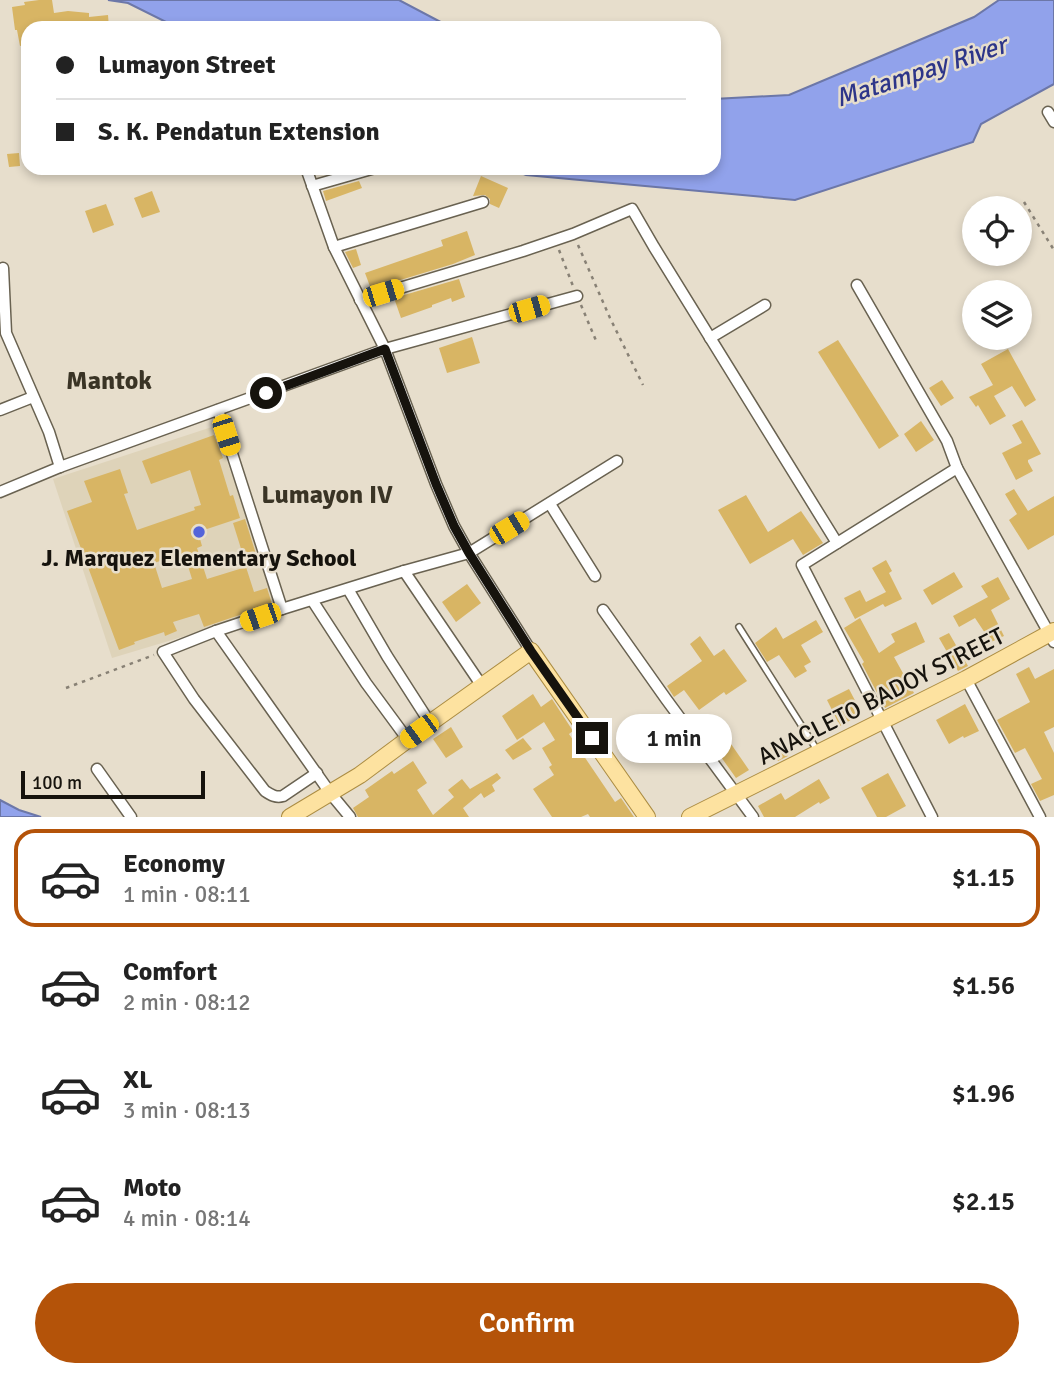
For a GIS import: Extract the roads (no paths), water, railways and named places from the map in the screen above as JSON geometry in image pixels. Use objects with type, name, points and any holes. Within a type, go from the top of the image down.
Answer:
[{"type":"main road","name":"ANACLETO BADOY STREET","points":[[690,817],[1053,636]]},
{"type":"main road","points":[[290,817],[360,775],[531,651],[647,817]]},
{"type":"street","points":[[308,175],[334,247],[385,349],[454,526],[531,651]]},
{"type":"street","points":[[312,186],[350,175]]},
{"type":"street","points":[[334,247],[483,202]]},
{"type":"street","points":[[360,300],[523,251],[573,234],[632,209],[837,543]]},
{"type":"street","points":[[2,268],[6,334],[49,432],[60,467]]},
{"type":"street","points":[[856,285],[947,441],[957,468],[1053,636]]},
{"type":"street","points":[[0,492],[60,467],[385,349],[577,296]]},
{"type":"street","points":[[710,338],[765,305]]},
{"type":"street","points":[[0,410],[33,397]]},
{"type":"street","points":[[218,410],[282,609]]},
{"type":"street","points":[[317,773],[283,796],[278,797],[264,791],[194,699],[163,652],[282,609],[469,553],[617,461]]},
{"type":"street","points":[[932,817],[802,565],[957,468]]},
{"type":"street","points":[[550,504],[595,576]]},
{"type":"street","points":[[404,571],[482,686]]},
{"type":"street","points":[[348,589],[430,723]]},
{"type":"street","points":[[312,600],[366,683],[408,740]]},
{"type":"street","points":[[603,610],[753,817]]},
{"type":"street","points":[[216,631],[350,817]]},
{"type":"street","points":[[966,679],[1040,817]]},
{"type":"street","points":[[97,769],[131,817]]},
{"type":"lane","points":[[739,627],[819,753]]},
{"type":"water","points":[[108,0],[399,0],[439,21],[164,21],[128,3]]},
{"type":"water","name":"Matampay River","points":[[999,0],[1054,0],[1054,84],[981,124],[973,142],[795,200],[526,175],[721,175],[721,99],[789,95],[974,17]]},
{"type":"water","points":[[0,800],[19,810],[41,817],[0,817]]},
{"type":"place","name":"J. Marquez Elementary School","points":[[199,532]]},
{"type":"district","name":"Mantok","points":[[109,381]]},
{"type":"district","name":"Lumayon IV","points":[[327,495]]}]
